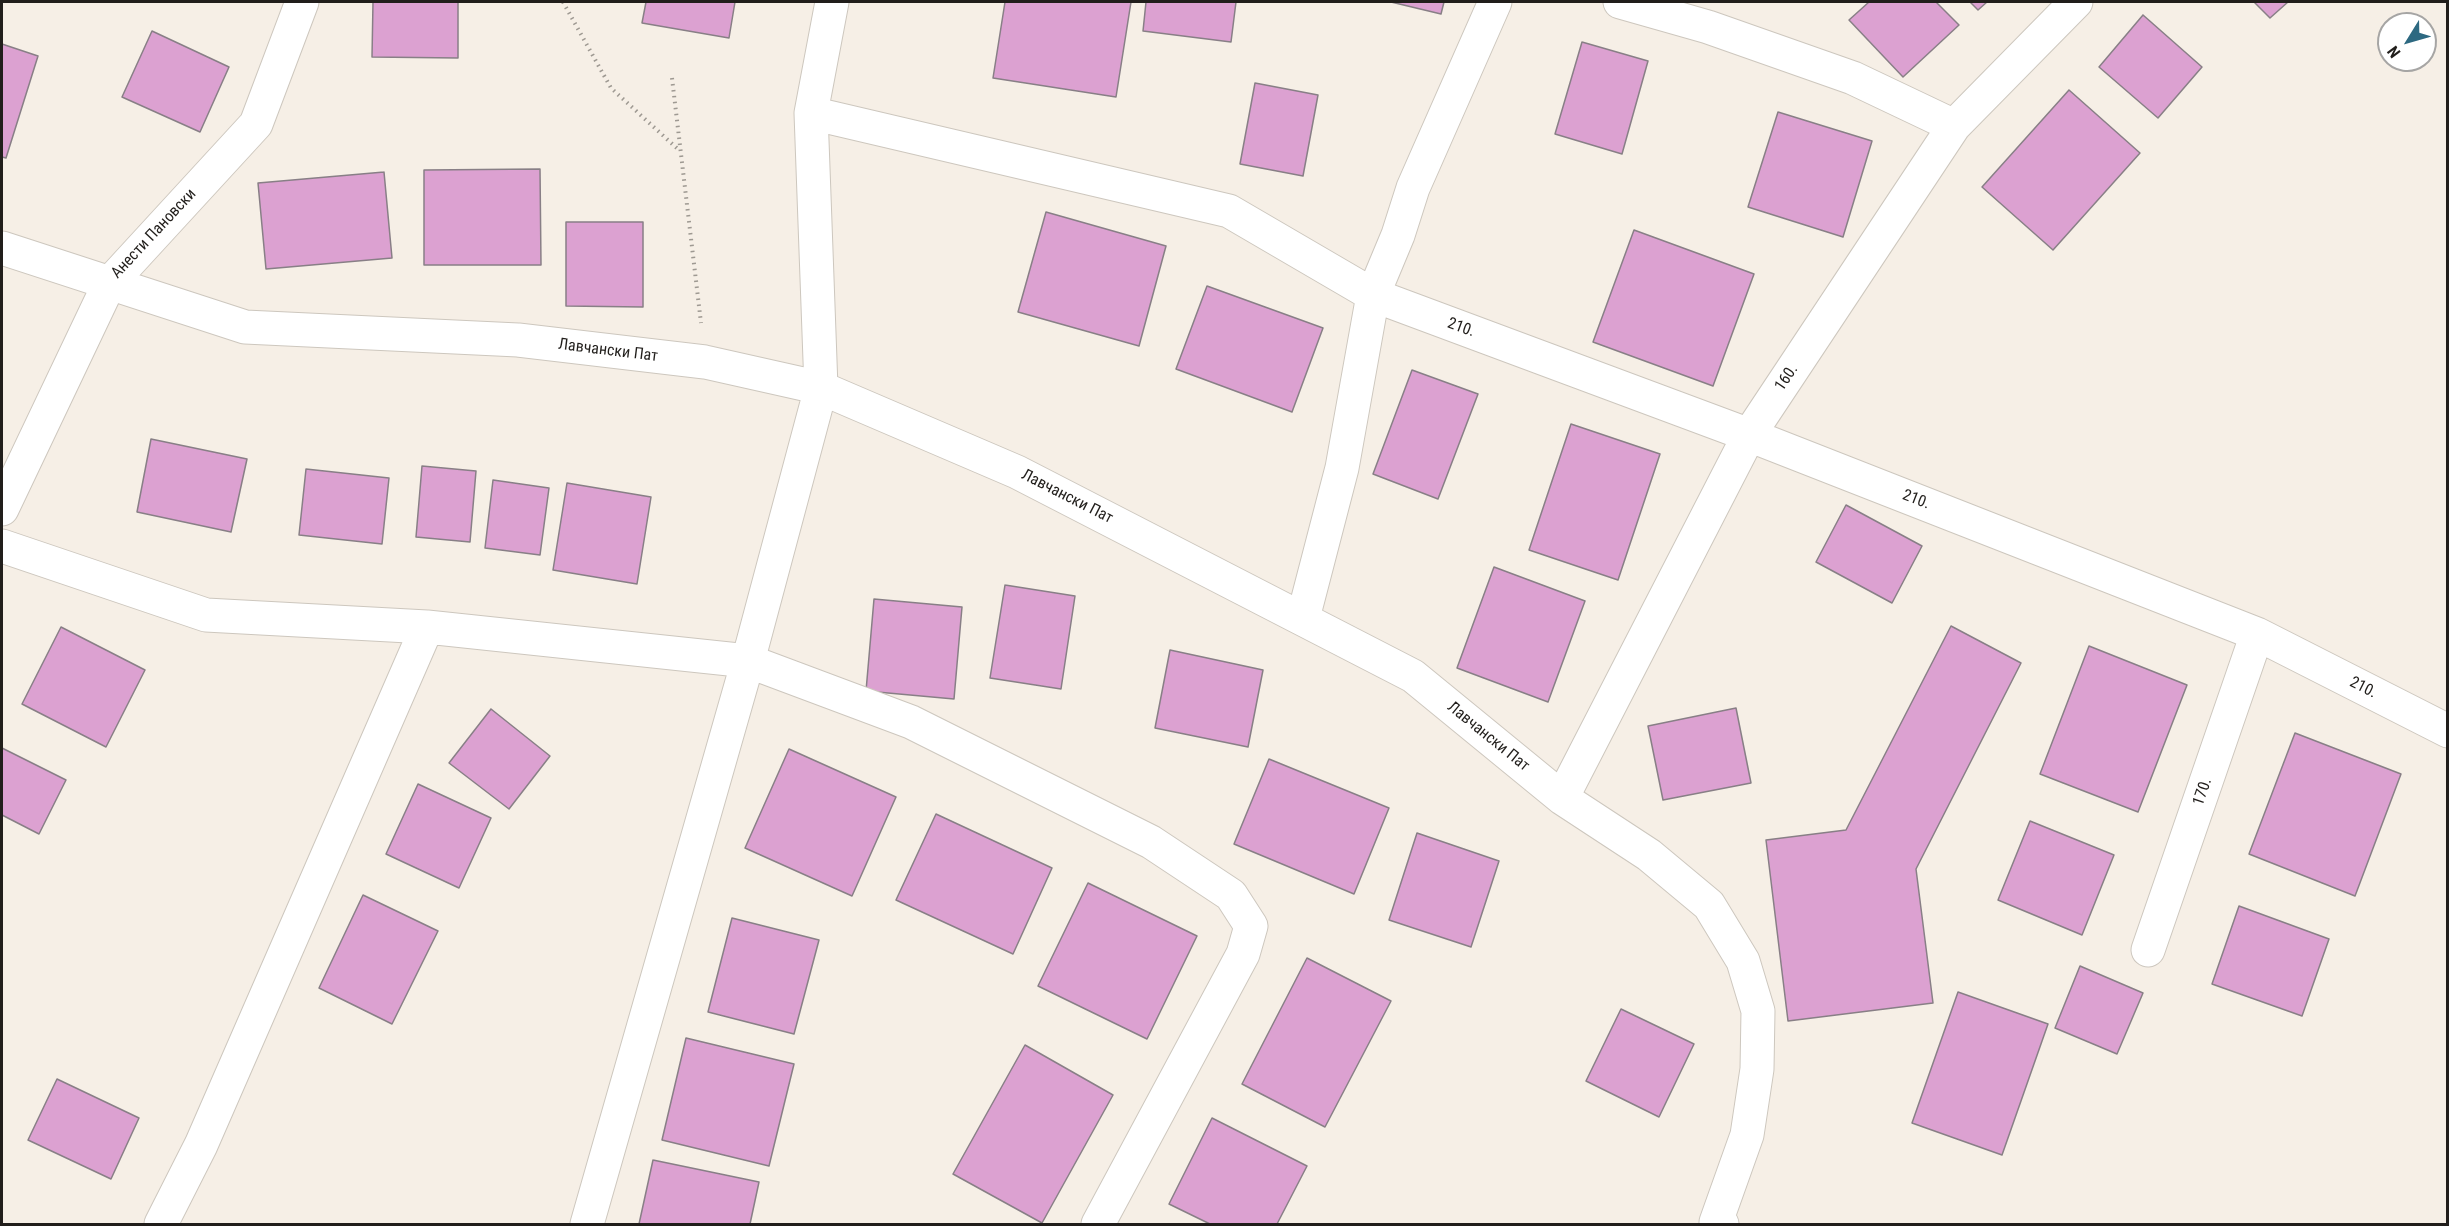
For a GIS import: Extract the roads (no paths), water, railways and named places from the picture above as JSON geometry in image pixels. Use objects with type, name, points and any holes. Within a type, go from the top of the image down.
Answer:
[{"type":"street","name":"Анести Пановски","points":[[2,509],[109,284],[256,124],[302,2]]},
{"type":"street","points":[[587,1224],[748,661],[821,388],[811,113],[832,2]]},
{"type":"street","points":[[1302,618],[1342,468],[1372,296],[1398,235],[1413,188],[1496,2]]},
{"type":"street","points":[[1620,2],[1708,27],[1853,78],[1954,126]]},
{"type":"street","name":"160.","points":[[1562,798],[1749,435],[1954,126],[2076,2]]},
{"type":"street","name":"210.","points":[[811,113],[1229,211],[1372,296],[1749,435],[2257,634],[2448,731]]},
{"type":"street","name":"Лавчански Пат","points":[[2,248],[245,327],[518,340],[705,362],[821,388],[1017,471],[1413,676],[1562,798],[1649,855],[1709,905],[1743,961],[1758,1011],[1757,1069],[1747,1135],[1716,1222],[1722,1224]]},
{"type":"street","points":[[2,546],[206,615],[427,627],[748,661],[910,722],[1151,842],[1231,895],[1251,926],[1243,954],[1098,1224]]},
{"type":"street","points":[[161,1224],[201,1144],[427,627]]},
{"type":"street","name":"170.","points":[[2148,950],[2257,634]]}]
